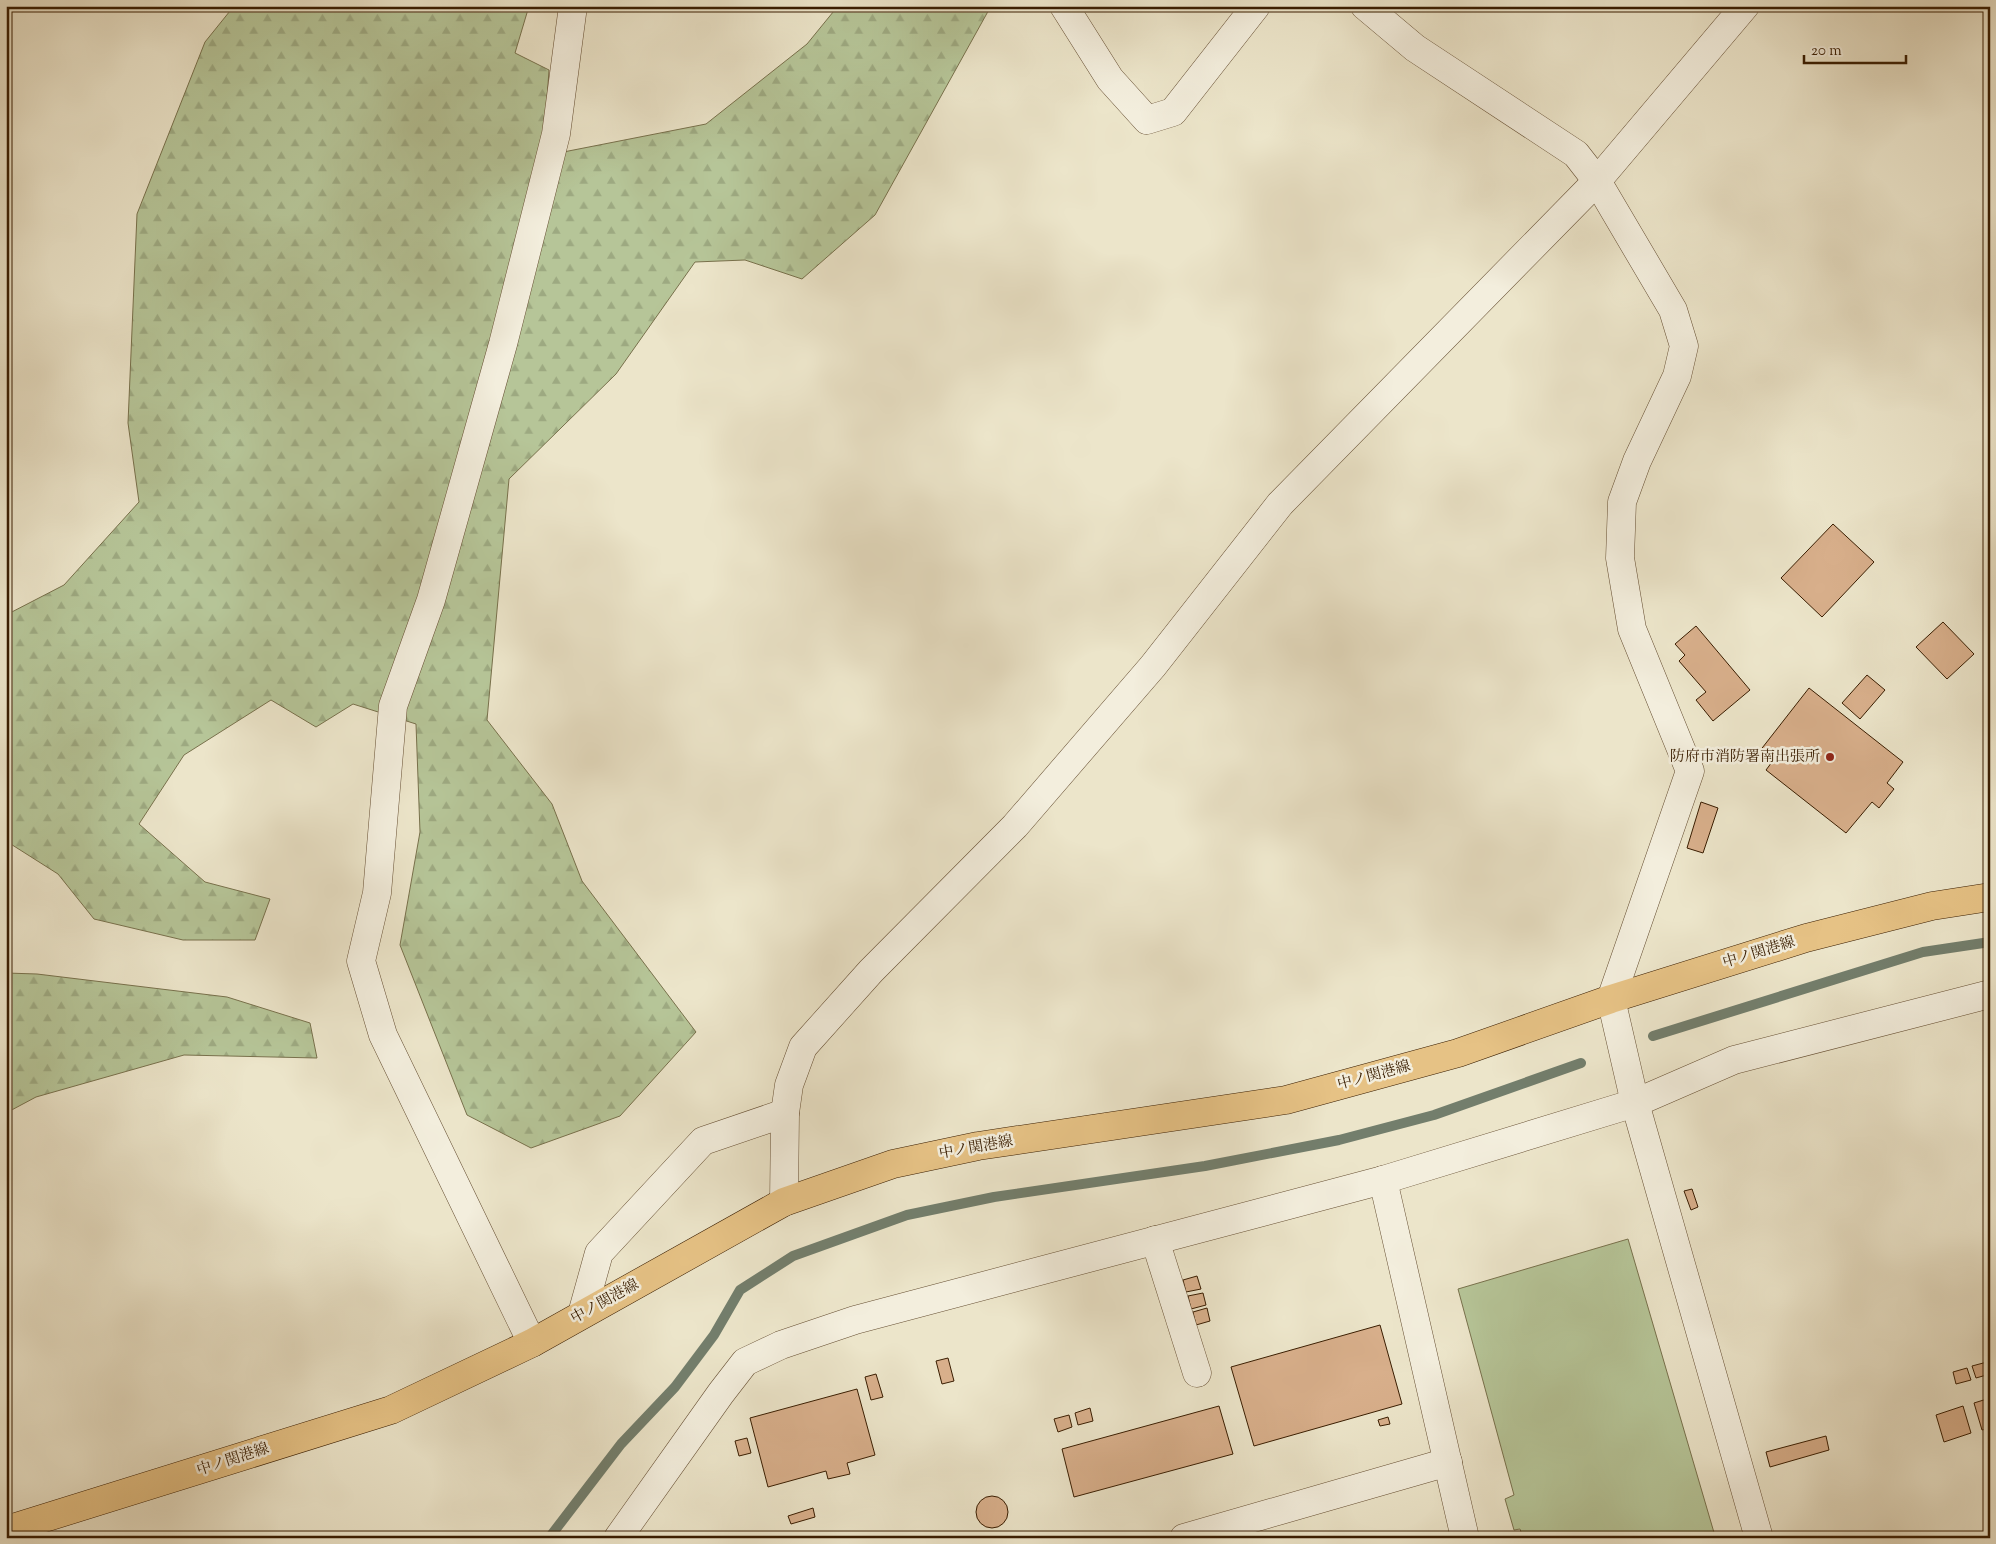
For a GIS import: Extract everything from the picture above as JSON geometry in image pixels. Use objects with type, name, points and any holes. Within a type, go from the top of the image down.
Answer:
[{"type":"main road","name":"中ノ関港線","points":[[6,1530],[391,1410],[532,1342],[784,1202],[893,1164],[978,1146],[1286,1100],[1458,1053],[1611,999],[1806,938],[1932,906],[1990,896]]},
{"type":"street","points":[[532,1342],[383,1035],[361,962],[377,893],[393,706],[430,600],[503,344],[556,134],[573,6]]},
{"type":"street","points":[[1064,6],[1110,79],[1148,120],[1173,112],[1256,6]]},
{"type":"street","points":[[1365,6],[1415,48],[1576,154],[1597,180],[1651,270],[1672,310],[1684,346],[1677,376],[1637,460],[1622,502],[1620,558],[1632,629],[1690,771],[1611,999],[1635,1103],[1759,1538]]},
{"type":"street","points":[[784,1202],[786,1113],[789,1085],[803,1047],[871,971],[1015,826],[1153,666],[1280,504],[1597,180],[1745,6]]},
{"type":"street","points":[[618,1538],[721,1393],[746,1362],[781,1345],[855,1320],[1383,1180],[1635,1103],[1734,1060],[1990,994]]},
{"type":"street","points":[[582,1314],[599,1253],[703,1141],[786,1113]]},
{"type":"street","points":[[1383,1180],[1465,1538]]},
{"type":"street","points":[[1155,1240],[1197,1373]]},
{"type":"street","points":[[1184,1538],[1448,1462]]},
{"type":"green space","points":[[234,6],[529,6],[515,53],[549,70],[543,156],[706,124],[807,44],[838,6],[991,6],[875,215],[802,279],[745,260],[695,262],[616,374],[509,479],[487,720],[552,804],[582,881],[696,1032],[620,1116],[531,1148],[467,1115],[400,945],[420,832],[416,724],[353,704],[316,727],[271,700],[184,755],[139,824],[205,882],[270,899],[255,940],[183,940],[94,919],[58,874],[6,841],[6,615],[64,585],[139,502],[128,423],[137,214],[205,42]]},
{"type":"green space","points":[[6,973],[37,974],[227,997],[310,1023],[317,1058],[184,1055],[36,1097],[6,1113]]},
{"type":"green space","points":[[1628,1239],[1715,1536],[1523,1538],[1520,1529],[1514,1530],[1505,1499],[1514,1495],[1458,1289]]},
{"type":"building","points":[[1833,524],[1874,562],[1822,617],[1781,578]]},
{"type":"building","points":[[1943,622],[1974,654],[1947,679],[1916,647]]},
{"type":"building","points":[[1696,626],[1750,690],[1713,721],[1696,700],[1706,692],[1679,661],[1685,655],[1675,644]]},
{"type":"building","points":[[1867,675],[1885,690],[1860,719],[1842,703]]},
{"type":"building","points":[[1809,688],[1903,762],[1887,783],[1894,789],[1879,808],[1872,802],[1846,833],[1766,770],[1772,762],[1759,752]]},
{"type":"building","points":[[1701,802],[1718,808],[1703,853],[1687,848]]},
{"type":"building","points":[[1692,1189],[1698,1207],[1691,1210],[1684,1191]]},
{"type":"building","points":[[1197,1276],[1201,1289],[1186,1292],[1183,1280]]},
{"type":"building","points":[[1203,1293],[1206,1305],[1191,1309],[1188,1296]]},
{"type":"building","points":[[1207,1308],[1210,1321],[1196,1325],[1193,1312]]},
{"type":"building","points":[[1380,1325],[1402,1404],[1254,1446],[1231,1367]]},
{"type":"building","points":[[948,1358],[954,1381],[942,1384],[936,1361]]},
{"type":"building","points":[[1987,1362],[1990,1374],[1976,1378],[1972,1366]]},
{"type":"building","points":[[1967,1368],[1971,1380],[1956,1384],[1953,1372]]},
{"type":"building","points":[[876,1374],[883,1397],[871,1400],[865,1377]]},
{"type":"building","points":[[857,1389],[875,1455],[847,1463],[850,1474],[828,1479],[826,1471],[768,1487],[750,1418]]},
{"type":"building","points":[[1990,1398],[1990,1428],[1982,1430],[1974,1403]]},
{"type":"building","points":[[1219,1406],[1233,1454],[1074,1497],[1062,1449]]},
{"type":"building","points":[[1963,1406],[1971,1433],[1944,1442],[1936,1415]]},
{"type":"building","points":[[1090,1408],[1093,1421],[1078,1425],[1075,1413]]},
{"type":"building","points":[[1069,1415],[1072,1427],[1058,1432],[1054,1419]]},
{"type":"building","points":[[1388,1417],[1390,1424],[1380,1426],[1378,1420]]},
{"type":"building","points":[[1826,1436],[1829,1450],[1770,1467],[1766,1452]]},
{"type":"building","points":[[747,1438],[751,1453],[739,1456],[735,1441]]},
{"type":"building","points":[[992,1496],[998,1497],[1003,1501],[1007,1506],[1007,1518],[1003,1523],[998,1527],[992,1528],[986,1527],[981,1523],[977,1518],[976,1512],[977,1506],[981,1501],[986,1497]]},
{"type":"building","points":[[813,1508],[815,1517],[791,1524],[788,1516]]},
{"type":"waterway","points":[[1653,1036],[1923,952],[1990,942]]},
{"type":"waterway","points":[[549,1538],[621,1444],[675,1387],[714,1335],[740,1290],[793,1256],[907,1215],[994,1197],[1205,1166],[1339,1140],[1434,1115],[1581,1063]]},
{"type":"place","name":"防府市消防署南出張所","points":[[1830,757]]}]
